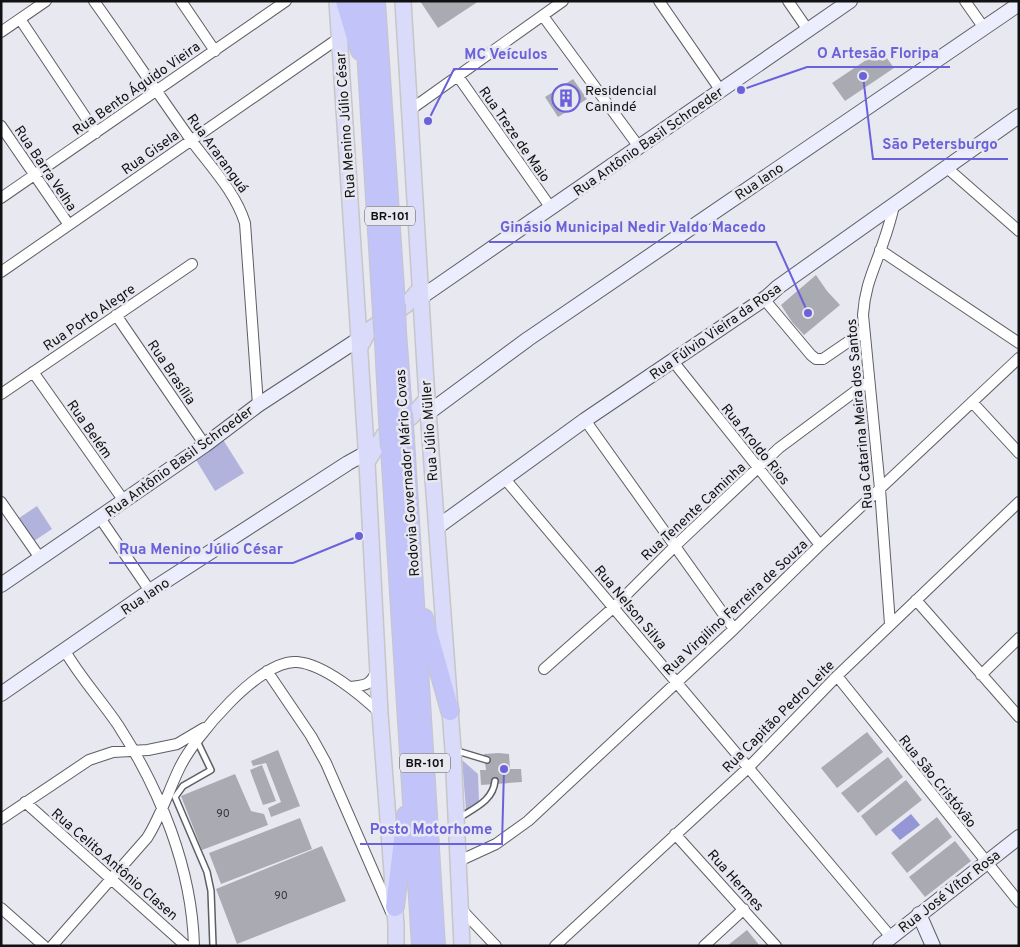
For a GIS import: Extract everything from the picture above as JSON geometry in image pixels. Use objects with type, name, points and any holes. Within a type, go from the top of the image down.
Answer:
[{"type":"highway","points":[[345,1],[368,80]]},
{"type":"highway","name":"Rodovia Governador Mário Covas","points":[[363,1],[368,80],[403,306]]},
{"type":"highway","name":"Rodovia Governador Mário Covas","points":[[376,1],[403,306],[391,337],[397,429],[411,772],[422,946]]},
{"type":"highway","name":"Rodovia Governador Mário Covas","points":[[397,429],[414,581],[436,946]]},
{"type":"highway","points":[[414,581],[450,711]]},
{"type":"highway","points":[[395,907],[411,772]]},
{"type":"main road","name":"Rua Menino Júlio César","points":[[337,1],[367,457],[380,713],[395,907],[396,946]]},
{"type":"main road","name":"Rua Júlio Müller","points":[[403,1],[410,110],[403,306],[428,411],[453,750],[462,946]]},
{"type":"main road","points":[[358,319],[369,325],[403,306]]},
{"type":"main road","name":"Rua Antônio Basil Schroeder","points":[[359,343],[369,330],[403,306]]},
{"type":"main road","name":"Rua Iano","points":[[367,457],[397,429],[428,411]]},
{"type":"main road","points":[[365,430],[374,434],[397,429]]},
{"type":"street","points":[[1,32],[46,1]]},
{"type":"street","name":"Rua Araranguá","points":[[94,1],[240,209],[245,223],[258,404]]},
{"type":"street","points":[[181,1],[215,51]]},
{"type":"street","name":"Rua Bento Águido Vieira","points":[[1,198],[215,51],[275,4],[286,1]]},
{"type":"street","points":[[410,110],[563,1]]},
{"type":"street","points":[[659,1],[720,91]]},
{"type":"street","points":[[788,1],[808,30]]},
{"type":"street","name":"Rua Antônio Basil Schroeder","points":[[403,306],[551,208],[850,1]]},
{"type":"street","points":[[965,1],[984,28]]},
{"type":"street","name":"Rua Iano","points":[[428,411],[536,333],[1019,4]]},
{"type":"street","points":[[543,16],[639,147]]},
{"type":"street","points":[[20,19],[96,133]]},
{"type":"street","name":"Rua Gisela","points":[[1,272],[339,38]]},
{"type":"street","name":"Rua Treze de Maio","points":[[457,75],[551,208]]},
{"type":"street","name":"Rua Fúlvio Vieira da Rosa","points":[[436,528],[585,420],[764,299],[778,287],[1019,116]]},
{"type":"street","name":"Rua Barra Velha","points":[[1,126],[68,226]]},
{"type":"street","points":[[946,167],[1019,231]]},
{"type":"street","name":"Rua Catarina Meira dos Santos","points":[[890,624],[880,489],[863,315],[865,291],[894,206]]},
{"type":"street","points":[[880,250],[1019,343]]},
{"type":"street","name":"Rua Porto Alegre","points":[[1,394],[192,264]]},
{"type":"street","points":[[764,299],[816,359],[822,359],[864,332]]},
{"type":"street","name":"Rua Brasília","points":[[116,315],[205,445]]},
{"type":"street","name":"Rua Antônio Basil Schroeder","points":[[1,585],[205,445],[258,404],[359,343]]},
{"type":"street","name":"Rua Virgilino Ferreira de Souza","points":[[459,861],[496,844],[518,829],[734,629],[820,545],[1019,358]]},
{"type":"street","name":"Rua Aroldo Rios","points":[[672,360],[820,545]]},
{"type":"street","name":"Rua Belém","points":[[33,372],[124,501]]},
{"type":"street","name":"Rua Tenente Caminha","points":[[544,669],[614,607],[674,546],[789,440],[868,381]]},
{"type":"street","points":[[972,402],[1019,453]]},
{"type":"street","points":[[585,420],[734,629]]},
{"type":"street","name":"Rua Iano","points":[[1,694],[150,591],[348,462],[367,457]]},
{"type":"street","name":"Rua Nelson Silva","points":[[506,479],[891,936]]},
{"type":"street","points":[[1,502],[40,558]]},
{"type":"street","name":"Rua Capitão Pedro Leite","points":[[555,946],[748,768],[837,676],[1019,502]]},
{"type":"street","points":[[100,518],[150,591]]},
{"type":"street","points":[[916,600],[1019,717]]},
{"type":"street","points":[[981,675],[1019,638]]},
{"type":"street","points":[[65,651],[117,724],[142,765],[170,825],[189,900],[194,946]]},
{"type":"street","points":[[52,946],[148,838],[159,818],[180,767],[207,726],[245,688],[267,671],[287,662],[304,663],[350,687],[380,713]]},
{"type":"street","points":[[267,671],[311,736],[326,762],[384,892],[396,925]]},
{"type":"street","points":[[350,687],[366,686],[378,671]]},
{"type":"street","name":"Rua São Cristóvão","points":[[837,676],[1019,902]]},
{"type":"street","points":[[1,819],[89,760],[113,752],[177,744],[207,726]]},
{"type":"street","name":"Rua Celito Antônio Clasen","points":[[25,802],[186,946]]},
{"type":"street","name":"Rua Hermes","points":[[675,834],[776,946]]},
{"type":"street","name":"Rua José Vítor Rosa","points":[[880,946],[1019,837]]},
{"type":"street","points":[[1,908],[44,946]]},
{"type":"street","points":[[461,909],[496,946]]},
{"type":"street","points":[[704,946],[744,909]]},
{"type":"street","points":[[919,914],[933,946]]},
{"type":"lane","points":[[197,741],[211,770],[183,786],[175,797],[206,872],[211,891],[213,946]]},
{"type":"lane","points":[[453,750],[487,760]]},
{"type":"lane","points":[[457,820],[490,797],[494,790],[495,781]]},
{"type":"shaded area","points":[[222,438],[244,473],[215,491],[193,455]]},
{"type":"shaded area","points":[[37,506],[52,529],[34,541],[19,518]]},
{"type":"shaded area","points":[[462,760],[478,774],[479,802],[466,810]]},
{"type":"shaded area","points":[[911,814],[920,825],[900,840],[891,830]]},
{"type":"building","points":[[420,1],[479,1],[438,28]]},
{"type":"building","points":[[881,50],[894,68],[845,101],[832,83]]},
{"type":"building","name":"Residencial Canindé","points":[[573,79],[587,99],[558,117],[545,97]]},
{"type":"building","points":[[816,275],[840,305],[804,335],[792,322],[781,305]]},
{"type":"building","points":[[867,732],[883,752],[837,788],[821,768]]},
{"type":"building","points":[[278,750],[300,806],[271,817],[268,808],[281,802],[266,763],[253,766],[251,761]]},
{"type":"building","points":[[484,754],[509,754],[510,769],[521,769],[522,782],[481,785],[480,770],[486,770]]},
{"type":"building","points":[[888,757],[903,777],[858,813],[841,793]]},
{"type":"building","points":[[262,765],[276,801],[263,805],[250,770]]},
{"type":"building","points":[[235,774],[251,811],[264,814],[268,825],[202,850],[181,796]]},
{"type":"building","points":[[906,780],[922,800],[876,836],[861,816]]},
{"type":"building","points":[[937,817],[952,837],[907,873],[891,853]]},
{"type":"building","points":[[300,818],[312,849],[221,884],[209,853]]},
{"type":"building","points":[[955,841],[971,861],[925,897],[909,877]]},
{"type":"building","points":[[322,846],[346,901],[237,944],[216,889]]},
{"type":"building","points":[[747,930],[760,946],[727,946]]},
{"type":"place","name":"São Petersburgo","points":[[863,76]]},
{"type":"place","name":"O Artesão Floripa","points":[[741,90]]},
{"type":"place","name":"Residencial Canindé","points":[[566,98]]},
{"type":"place","name":"MC Veículos","points":[[428,121]]},
{"type":"place","name":"Ginásio Municipal Nedir Valdo Macedo","points":[[808,313]]},
{"type":"place","name":"Rua Menino Júlio César","points":[[359,536]]},
{"type":"place","name":"Posto Motorhome","points":[[504,769]]}]
